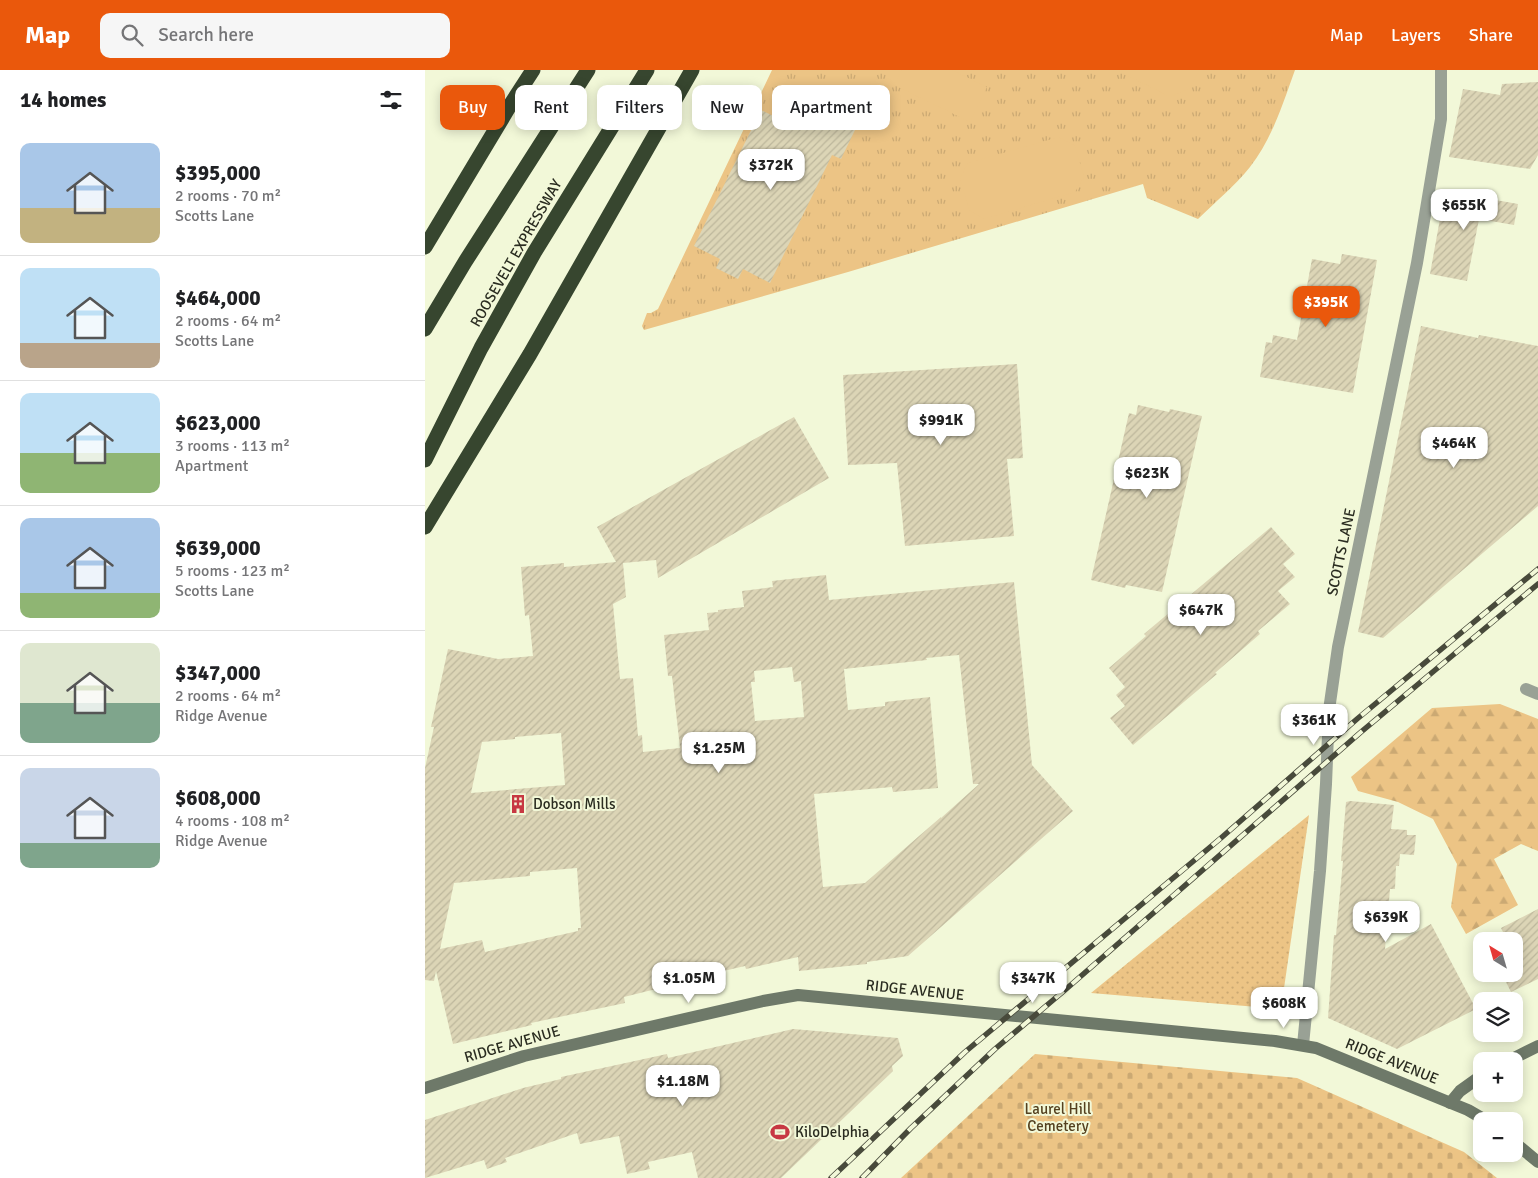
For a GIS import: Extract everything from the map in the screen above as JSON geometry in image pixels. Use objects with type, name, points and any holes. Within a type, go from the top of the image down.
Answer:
[{"type":"highway","points":[[425,247],[533,70]]},
{"type":"highway","points":[[425,329],[470,254],[588,70]]},
{"type":"highway","name":"ROOSEVELT EXPRESSWAY","points":[[425,460],[481,348],[534,253],[647,70]]},
{"type":"highway","points":[[425,527],[530,354],[692,70]]},
{"type":"main road","name":"RIDGE AVENUE","points":[[425,1088],[539,1052],[797,995],[1303,1045],[1327,1052],[1473,1113]]},
{"type":"main road","points":[[1523,1054],[1538,1046]]},
{"type":"main road","points":[[1450,1103],[1460,1091],[1473,1082]]},
{"type":"main road","points":[[1523,1150],[1538,1162]]},
{"type":"street","name":"SCOTTS LANE","points":[[1303,1045],[1320,871],[1329,710],[1338,647],[1417,263],[1441,119],[1441,70]]},
{"type":"street","points":[[1526,689],[1538,694]]},
{"type":"green space","points":[[772,70],[1295,70],[1276,120],[1258,156],[1238,181],[1198,219],[1147,198],[1143,184],[848,272],[644,330],[642,326],[647,313],[658,309],[743,130],[762,130],[762,91]]},
{"type":"green space","points":[[902,70],[952,70],[987,87],[970,122],[894,85]]},
{"type":"green space","points":[[1117,70],[1199,70],[1190,88],[1170,97]]},
{"type":"green space","points":[[1059,137],[1075,146],[1084,177],[1075,192],[984,219],[969,210],[960,178],[968,163]]},
{"type":"green space","points":[[1500,704],[1538,719],[1538,851],[1521,844],[1494,859],[1518,905],[1466,934],[1451,907],[1457,864],[1433,819],[1398,802],[1358,791],[1351,777],[1432,708]]},
{"type":"green space","points":[[1309,815],[1281,1009],[1091,993]]},
{"type":"green space","name":"Laurel Hill Cemetery","points":[[1035,1054],[1297,1078],[1464,1152],[1473,1159],[1473,1162],[1477,1162],[1497,1178],[901,1178]]},
{"type":"building","points":[[1538,82],[1538,155],[1530,169],[1449,157],[1463,89],[1500,95],[1502,84]]},
{"type":"building","points":[[762,110],[772,115],[772,130],[855,130],[841,159],[832,155],[770,283],[743,269],[738,279],[716,268],[720,259],[694,246],[751,130],[762,130]]},
{"type":"building","points":[[1445,191],[1518,204],[1514,225],[1479,219],[1467,281],[1430,274]]},
{"type":"building","points":[[1342,254],[1377,260],[1353,393],[1260,377],[1266,342],[1272,343],[1273,335],[1297,340],[1312,259],[1340,264]]},
{"type":"building","points":[[1421,326],[1478,338],[1479,335],[1538,346],[1538,506],[1383,638],[1358,632]]},
{"type":"building","points":[[1017,364],[1023,458],[1007,459],[1014,536],[905,546],[897,463],[848,465],[843,375]]},
{"type":"building","points":[[1138,405],[1169,412],[1170,409],[1202,416],[1162,592],[1126,585],[1125,588],[1091,580],[1129,413],[1136,415]]},
{"type":"building","name":"Dobson Mills","points":[[794,417],[829,478],[658,578],[656,560],[623,563],[626,597],[613,604],[620,679],[633,678],[638,736],[642,735],[643,752],[680,748],[672,676],[668,676],[664,635],[709,630],[707,613],[744,607],[742,591],[773,587],[772,581],[826,575],[829,600],[1014,582],[1032,765],[1073,811],[908,956],[867,962],[867,964],[799,971],[798,957],[746,969],[745,966],[672,983],[672,985],[624,997],[625,1003],[531,1023],[532,1025],[453,1044],[436,971],[434,981],[425,980],[425,768],[434,727],[431,727],[448,649],[498,659],[533,656],[529,615],[525,616],[521,567],[564,563],[564,567],[616,562],[597,527]],"holes":[[[959,655],[973,784],[979,784],[865,883],[823,887],[814,794],[892,787],[893,792],[938,788],[930,697],[885,702],[885,706],[848,710],[844,669],[927,660],[926,658]],[[792,667],[794,682],[801,681],[804,717],[755,721],[751,682],[755,682],[754,671]],[[561,733],[565,785],[471,793],[482,742],[515,739],[515,737]],[[577,868],[581,928],[578,928],[578,931],[485,952],[482,940],[440,949],[454,883],[530,876],[530,872]]]},
{"type":"building","points":[[1271,527],[1295,554],[1283,564],[1295,577],[1278,591],[1290,604],[1258,631],[1260,634],[1215,673],[1217,674],[1133,745],[1110,718],[1125,706],[1116,695],[1125,687],[1109,668],[1146,636],[1144,634]]},
{"type":"building","points":[[1346,802],[1394,805],[1391,829],[1407,830],[1407,835],[1416,835],[1414,855],[1400,854],[1399,866],[1396,866],[1395,889],[1390,889],[1385,949],[1431,924],[1473,1003],[1473,1011],[1397,1049],[1328,1018],[1334,935],[1336,935],[1343,861],[1341,861]]},
{"type":"building","points":[[1538,909],[1538,979],[1511,992],[1506,982],[1523,982],[1523,932],[1503,932],[1501,928]]},
{"type":"building","points":[[793,1029],[898,1038],[903,1056],[892,1066],[893,1071],[781,1178],[698,1178],[692,1152],[648,1162],[650,1169],[627,1174],[619,1136],[580,1144],[577,1133],[505,1158],[507,1162],[487,1169],[484,1160],[425,1178],[425,1120],[523,1088],[561,1079],[561,1077],[667,1054],[668,1058]]},
{"type":"railway","points":[[831,1178],[965,1052],[1221,838],[1357,719],[1538,569]]},
{"type":"railway","points":[[862,1178],[911,1128],[995,1049],[1361,732],[1538,584]]},
{"type":"place","name":"Dobson Mills","points":[[518,804]]},
{"type":"place","name":"KiloDelphia","points":[[780,1132]]}]
